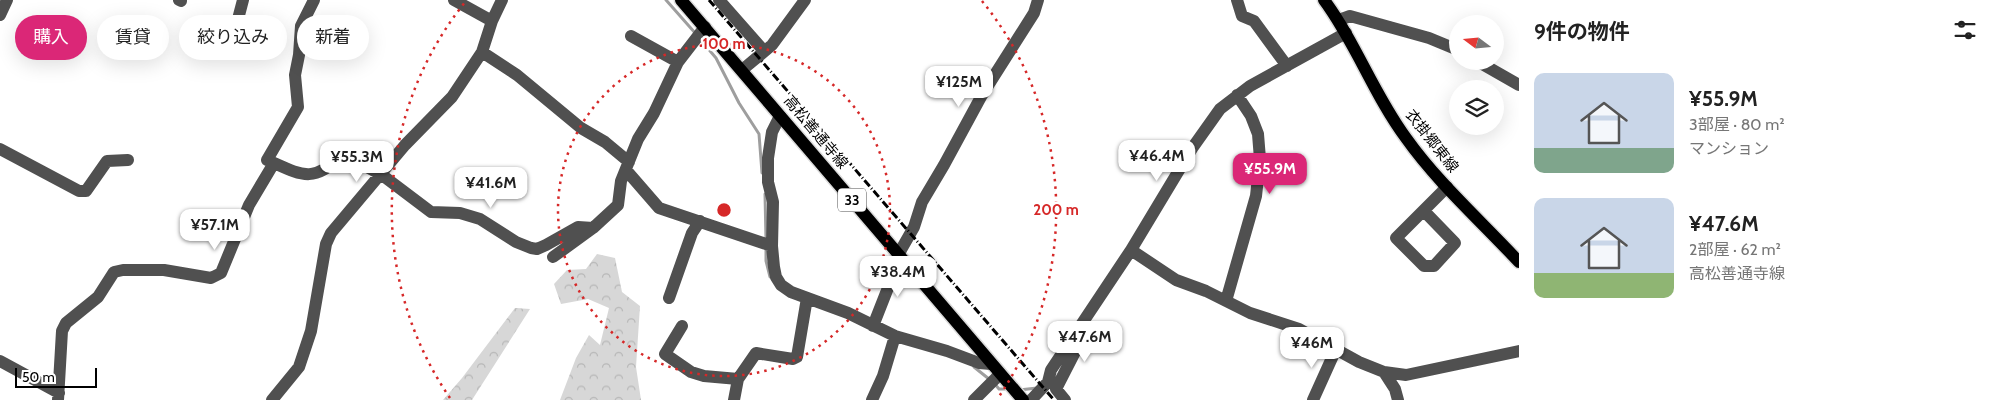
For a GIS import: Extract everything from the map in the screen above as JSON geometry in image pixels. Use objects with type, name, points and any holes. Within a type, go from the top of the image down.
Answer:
[{"type":"main road","name":"高松善通寺線","points":[[681,0],[1022,400]]},
{"type":"main road","name":"衣掛郷東線","points":[[1324,0],[1339,20],[1405,137],[1448,187],[1518,258]]},
{"type":"street","points":[[0,15],[7,0]]},
{"type":"street","points":[[239,15],[243,0]]},
{"type":"street","points":[[314,0],[302,26],[295,75],[298,107],[267,160],[300,175],[327,169],[342,156],[348,157],[382,175],[431,212],[460,213],[480,219],[516,242],[531,248],[546,245],[578,227],[593,228]]},
{"type":"street","points":[[454,0],[492,20]]},
{"type":"street","points":[[272,400],[299,367],[311,331],[326,244],[331,234],[406,145],[452,97],[482,52],[492,20],[502,0]]},
{"type":"street","points":[[719,0],[764,51]]},
{"type":"street","points":[[742,70],[772,45],[805,0]]},
{"type":"street","points":[[872,326],[914,227],[922,202],[982,95],[1034,13],[1038,0]]},
{"type":"street","points":[[1237,0],[1242,16],[1254,20],[1287,66]]},
{"type":"street","points":[[1339,20],[1350,16],[1429,38],[1449,46]]},
{"type":"street","points":[[553,257],[593,228],[618,205],[621,181],[638,139],[654,113],[665,85],[678,62],[704,27]]},
{"type":"street","points":[[1031,400],[1048,382],[1051,370],[1131,250],[1210,122],[1220,109],[1237,94],[1346,33]]},
{"type":"street","points":[[631,36],[678,62]]},
{"type":"street","points":[[482,52],[517,75],[581,128],[605,142],[627,166],[659,208],[772,246]]},
{"type":"street","points":[[1493,70],[1519,85]]},
{"type":"street","points":[[1226,301],[1256,196],[1260,159],[1258,134],[1251,116],[1237,94]]},
{"type":"street","points":[[780,116],[772,132],[768,158],[768,182],[773,202],[772,246],[776,277],[781,285],[807,298],[848,313],[895,336],[947,351],[979,363],[991,364]]},
{"type":"street","points":[[0,149],[79,191],[86,191],[107,161],[128,160]]},
{"type":"street","points":[[0,361],[58,397],[62,331],[66,323],[98,298],[114,272],[124,270],[164,270],[211,278],[221,272],[249,205],[274,163]]},
{"type":"street","points":[[1424,211],[1455,242],[1434,266],[1424,266],[1396,238],[1448,187]]},
{"type":"street","points":[[669,298],[692,233],[700,222]]},
{"type":"street","points":[[1131,250],[1176,280],[1250,313],[1299,329],[1359,362],[1384,372],[1406,375],[1519,352]]},
{"type":"street","points":[[734,400],[738,378],[756,353],[793,359],[797,357],[807,298]]},
{"type":"street","points":[[682,326],[665,354],[691,372],[704,376],[738,378]]},
{"type":"street","points":[[1065,400],[1056,389],[1076,350],[1077,330]]},
{"type":"street","points":[[873,400],[883,376],[895,336]]},
{"type":"street","points":[[1313,400],[1336,349]]},
{"type":"street","points":[[1384,372],[1395,389],[1398,400]]},
{"type":"street","points":[[974,400],[1000,374]]},
{"type":"green space","points":[[597,254],[615,258],[622,292],[640,306],[636,367],[641,400],[560,400],[576,358],[589,335],[600,345],[609,308],[588,299],[561,304],[554,284],[567,270],[586,269]]},
{"type":"green space","points":[[515,308],[530,309],[472,400],[443,400],[462,378]]},
{"type":"waterway","points":[[666,0],[696,34]]},
{"type":"waterway","points":[[700,39],[716,58],[739,103],[759,134],[762,173]]},
{"type":"waterway","points":[[765,194],[766,240]]},
{"type":"waterway","points":[[766,246],[766,261],[770,277]]},
{"type":"waterway","points":[[974,367],[989,379]]},
{"type":"waterway","points":[[994,383],[999,389],[1010,389]]},
{"type":"waterway","points":[[1019,390],[1037,388]]},
{"type":"railway","points":[[709,0],[1054,400]]}]
